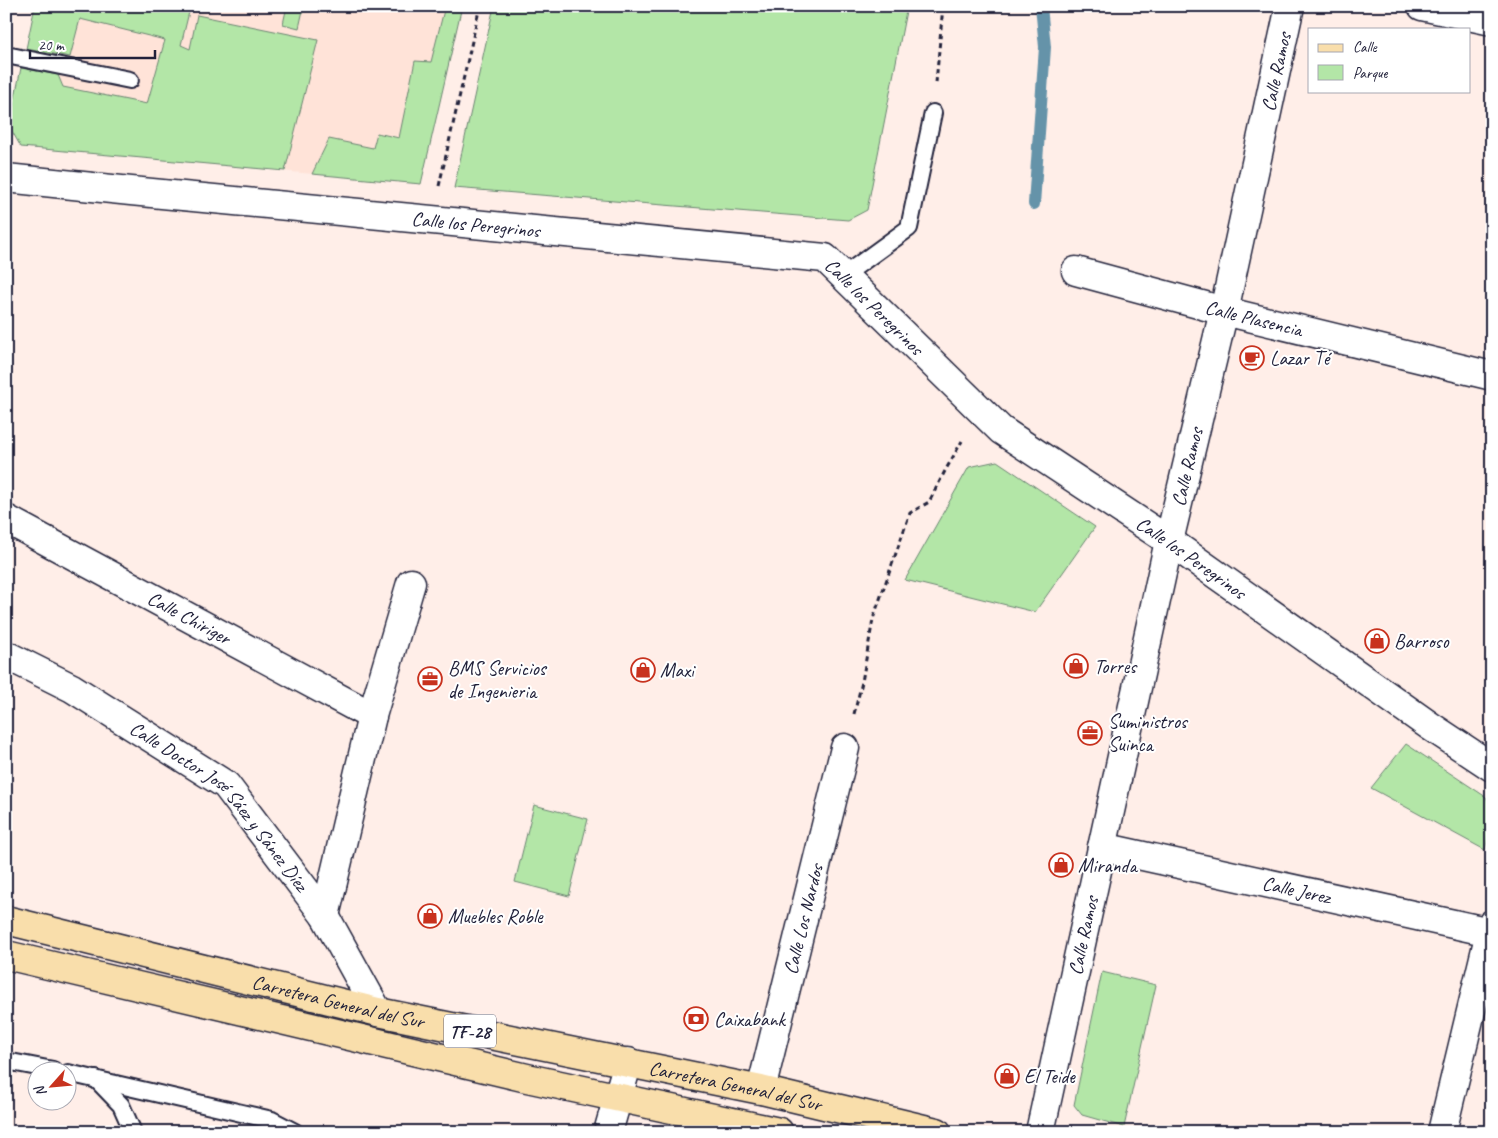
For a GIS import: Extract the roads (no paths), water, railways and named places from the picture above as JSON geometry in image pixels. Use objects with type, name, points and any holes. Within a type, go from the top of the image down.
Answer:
[{"type":"main road","name":"Carretera General del Sur","points":[[6,920],[378,1012],[761,1090],[864,1124],[936,1132]]},
{"type":"main road","name":"Carretera General del Sur","points":[[6,955],[412,1052],[778,1132]]},
{"type":"street","name":"Calle Ramos","points":[[1040,1132],[1169,540],[1224,311],[1290,6]]},
{"type":"street","points":[[1422,6],[1492,21]]},
{"type":"street","name":"Calle los Peregrinos","points":[[6,178],[825,258],[1001,430],[1169,540],[1430,726],[1492,767]]},
{"type":"street","name":"Calle Plasencia","points":[[1076,271],[1224,311],[1492,376]]},
{"type":"street","name":"Calle Chiriger","points":[[6,519],[372,716]]},
{"type":"street","points":[[325,916],[372,716],[411,583]]},
{"type":"street","name":"Calle Doctor José Sáez y Sánez Díez","points":[[6,655],[72,688],[226,785],[325,916],[378,1012]]},
{"type":"street","name":"Calle Los Nardos","points":[[761,1090],[845,748]]},
{"type":"street","name":"Calle Jerez","points":[[1102,847],[1491,928]]},
{"type":"street","points":[[1442,1132],[1491,928]]},
{"type":"street","points":[[608,1132],[628,1062]]},
{"type":"lane","points":[[6,55],[130,80]]},
{"type":"lane","points":[[843,276],[909,228],[933,113]]},
{"type":"lane","points":[[6,1061],[28,1065]]},
{"type":"lane","points":[[78,1076],[272,1120],[295,1132]]},
{"type":"lane","points":[[96,1080],[121,1105],[133,1132]]},
{"type":"waterway","points":[[1034,204],[1045,47],[1041,6]]},
{"type":"place","name":"Lazar Té","points":[[1252,358]]},
{"type":"place","name":"Barroso","points":[[1377,641]]},
{"type":"place","name":"Torres","points":[[1076,666]]},
{"type":"place","name":"Maxi","points":[[643,670]]},
{"type":"place","name":"BMS Servicios de Ingenieria","points":[[430,679]]},
{"type":"place","name":"Suministros Suinca","points":[[1090,733]]},
{"type":"place","name":"Miranda","points":[[1061,865]]},
{"type":"place","name":"Muebles Roble","points":[[430,916]]},
{"type":"place","name":"Caixabank","points":[[696,1019]]},
{"type":"place","name":"El Teide","points":[[1007,1076]]}]
